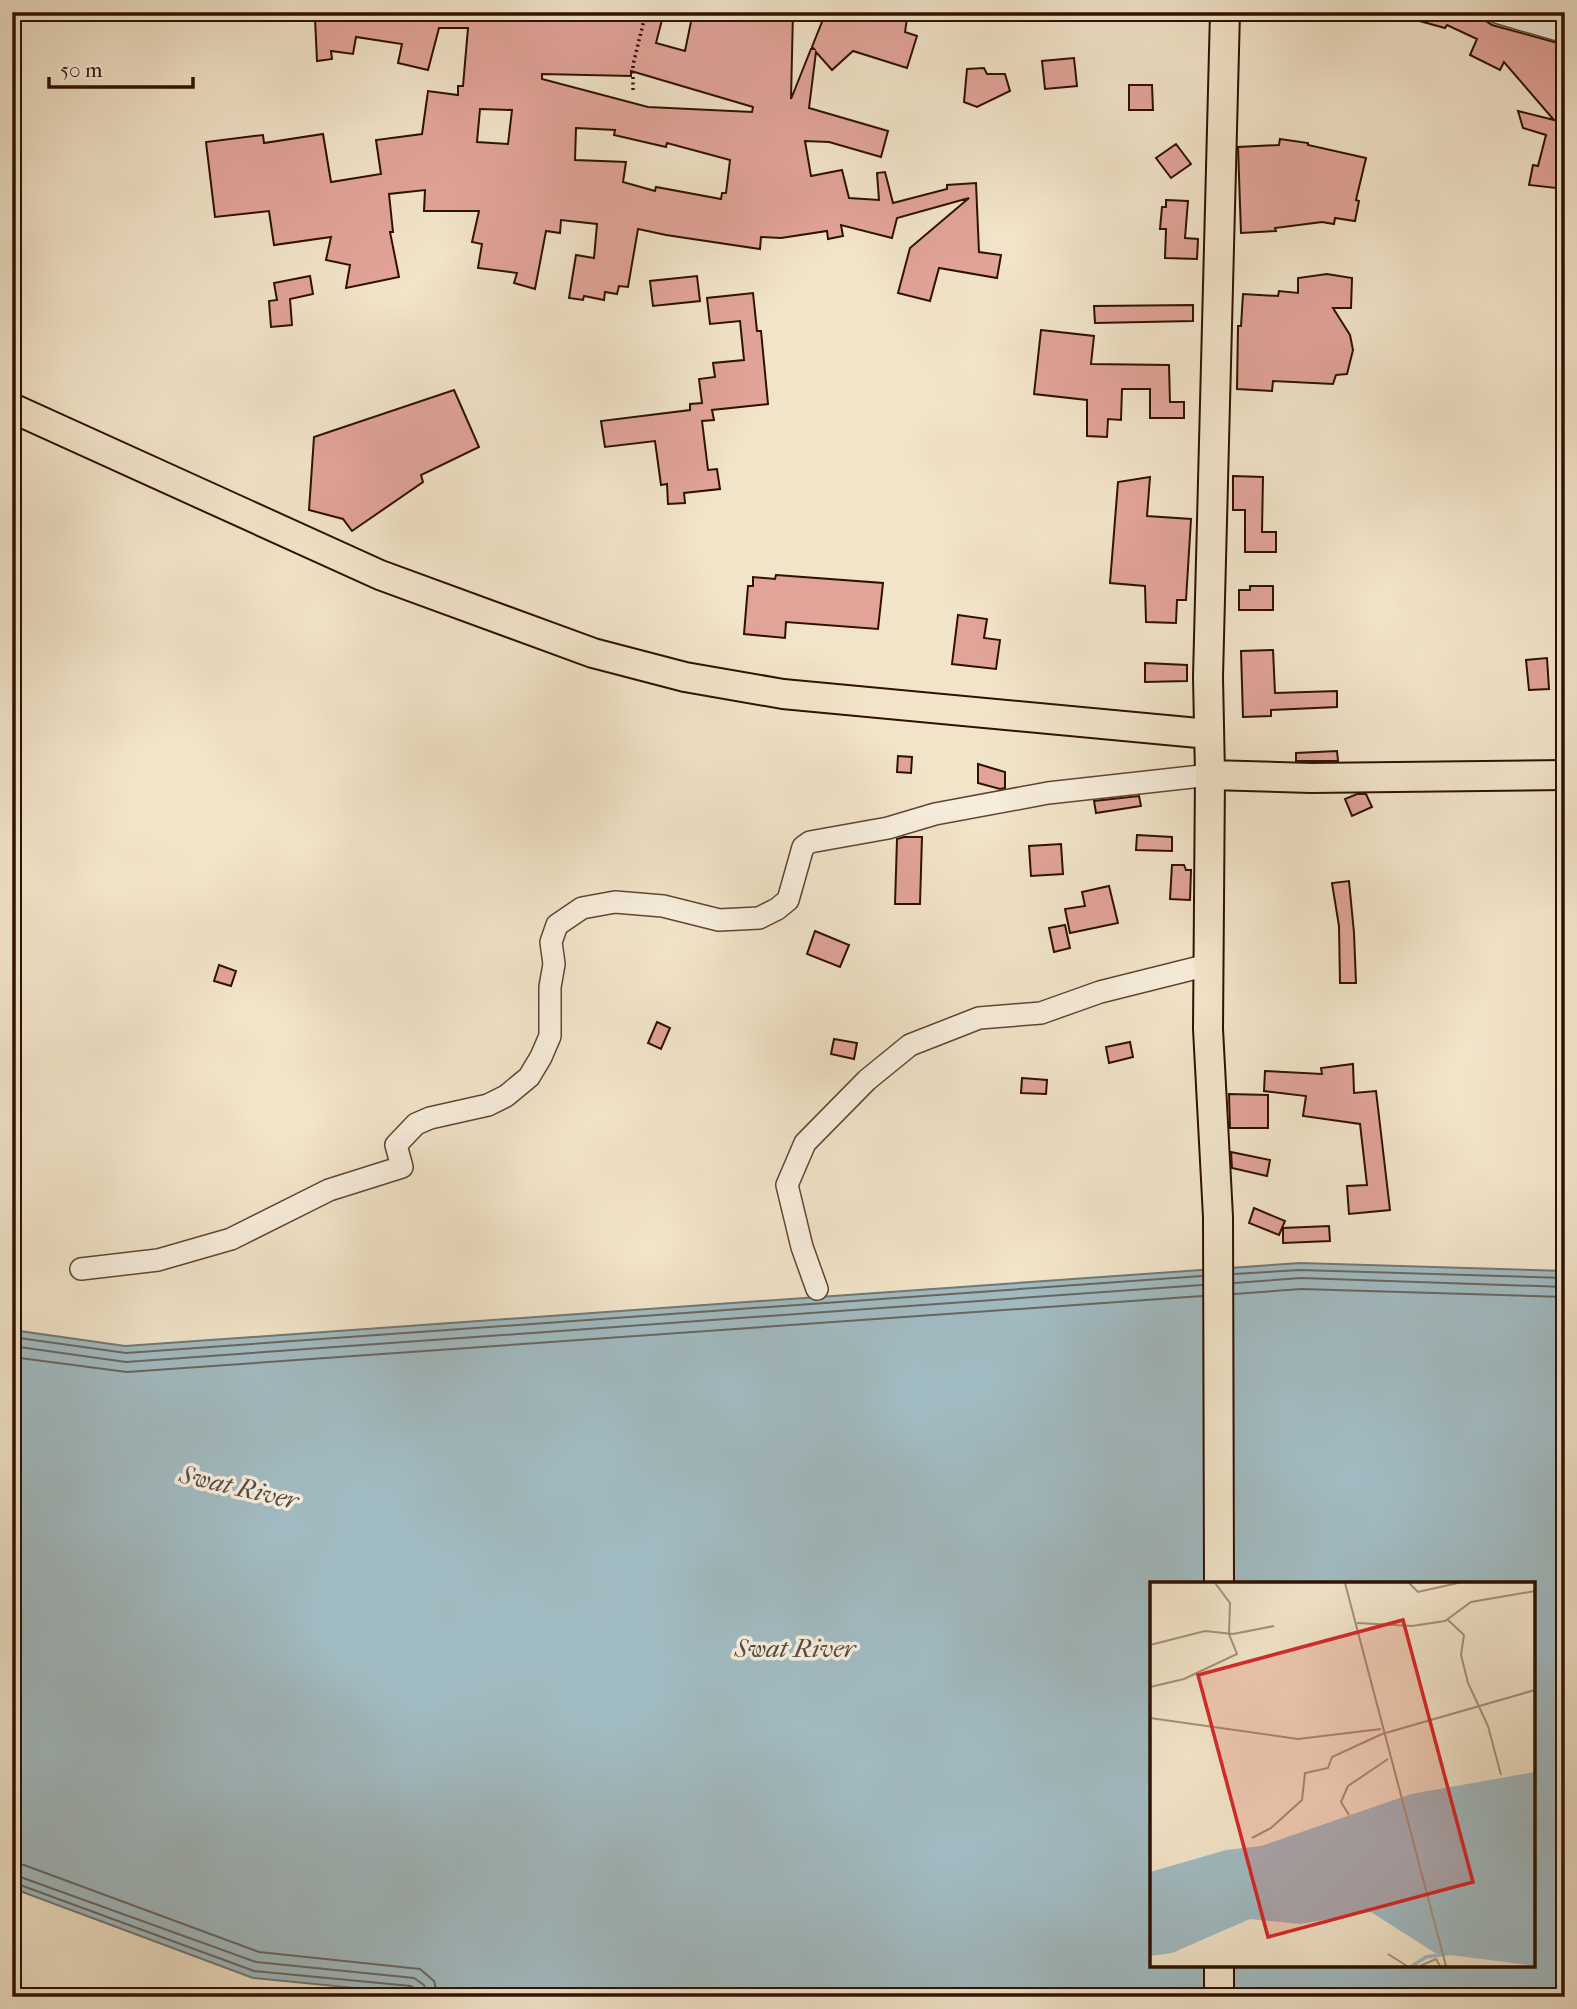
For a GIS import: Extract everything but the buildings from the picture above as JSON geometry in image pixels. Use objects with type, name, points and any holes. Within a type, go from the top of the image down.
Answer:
[{"type":"main road","points":[[1219,1582],[1218,1217],[1208,1043],[1208,677],[1225,12]]},
{"type":"main road","points":[[12,408],[380,575],[593,653],[685,677],[783,694],[1209,734]]},
{"type":"main road","points":[[1210,775],[1311,778],[1565,775]]},
{"type":"main road","points":[[1219,1967],[1219,1997]]},
{"type":"street","points":[[1496,12],[1565,32]]},
{"type":"street","points":[[81,1269],[158,1260],[231,1239],[329,1190],[402,1167],[396,1145],[416,1124],[430,1118],[488,1105],[506,1096],[528,1077],[550,1036],[550,987],[554,964],[551,942],[557,925],[582,908],[615,902],[663,906],[719,920],[759,918],[788,900],[803,847],[810,842],[888,828],[935,814],[1048,793],[1210,775]]},
{"type":"street","points":[[817,1289],[802,1247],[787,1185],[805,1143],[867,1080],[910,1045],[979,1018],[1041,1013],[1100,992],[1208,965]]},
{"type":"path","points":[[633,90],[633,65],[646,12]]},
{"type":"water","name":"Swat River","points":[[1300,1263],[1565,1271],[1565,1997],[446,1997],[253,1978],[12,1888],[12,1330],[125,1346]]}]
